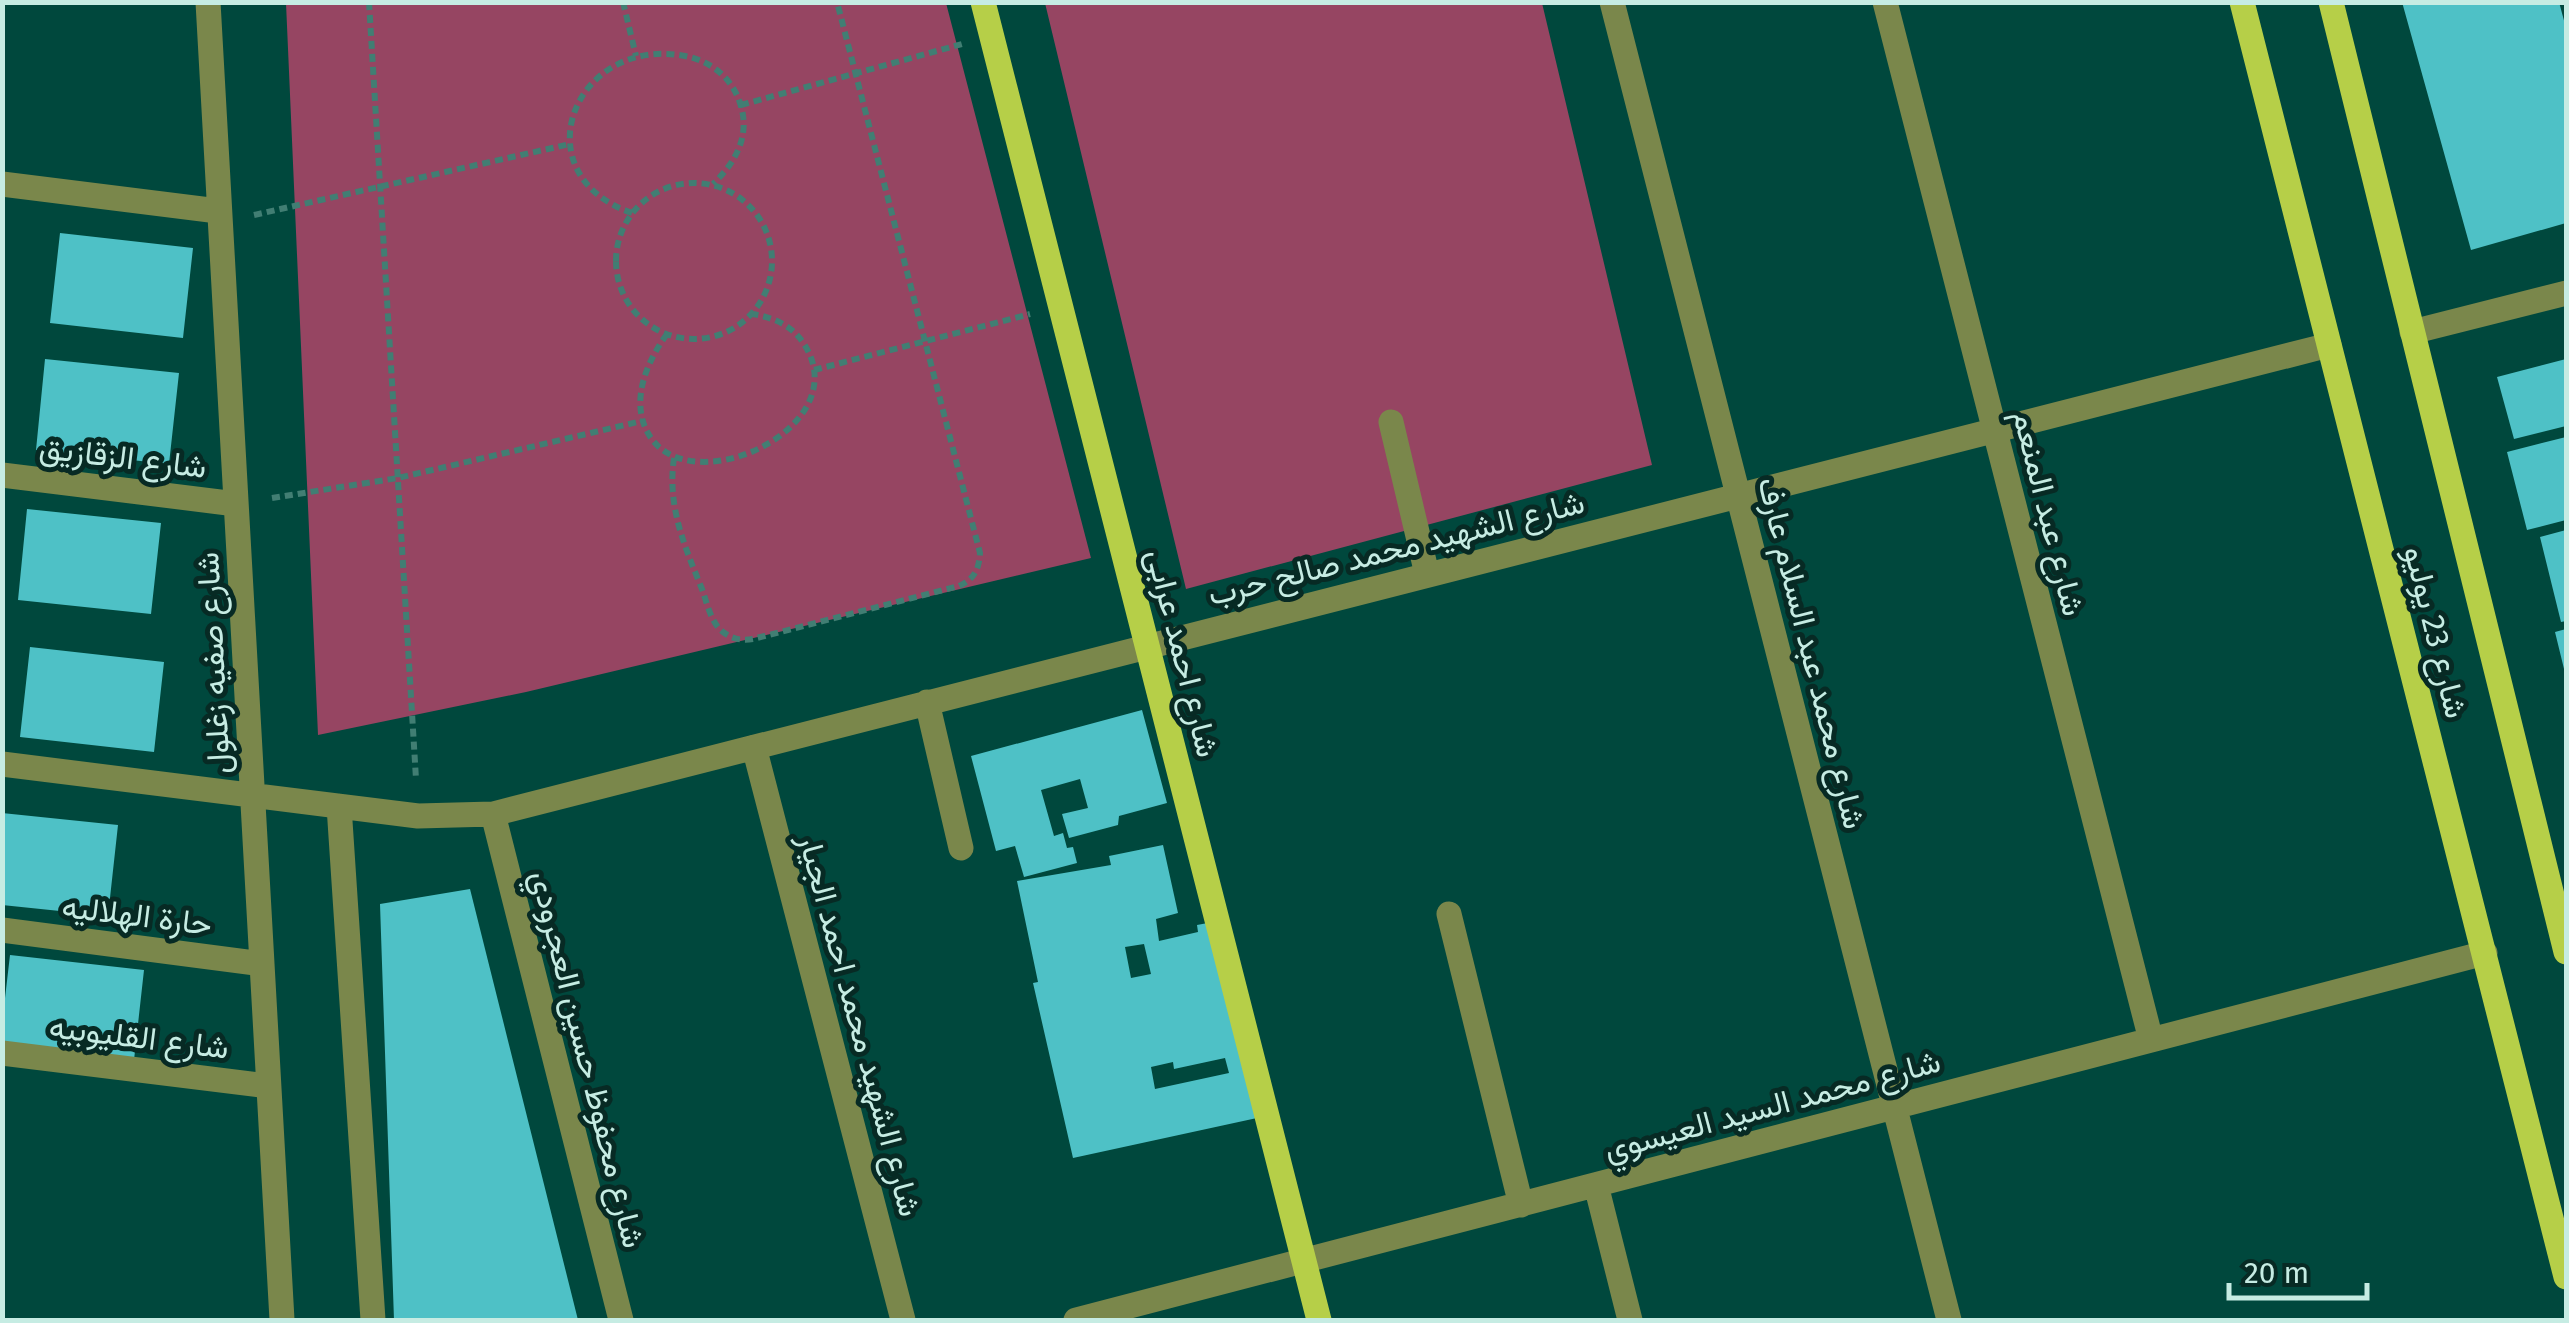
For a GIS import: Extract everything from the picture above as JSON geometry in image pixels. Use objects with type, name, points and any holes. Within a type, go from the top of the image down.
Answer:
[{"type":"main road","name":"شارع احمد عرابى","points":[[983,2],[1319,1320]]},
{"type":"main road","name":"شارع 23 يوليو","points":[[2242,2],[2566,1277]]},
{"type":"main road","name":"شارع 23 يوليو","points":[[2331,2],[2565,940]]},
{"type":"street","name":"شارع صفيه زغلول","points":[[208,2],[282,1320]]},
{"type":"street","name":"شارع محمد عبد السلام عارف","points":[[1612,2],[1949,1320]]},
{"type":"street","name":"شارع عبد المنعم","points":[[1885,2],[2151,1040]]},
{"type":"street","points":[[2,184],[219,217]]},
{"type":"street","points":[[2412,332],[2566,293]]},
{"type":"street","name":"شارع الشهيد محمد صالح حرب","points":[[2,764],[418,816],[492,814],[2329,345]]},
{"type":"street","points":[[1391,422],[1428,574]]},
{"type":"street","name":"شارع الزقازيق","points":[[2,475],[236,504]]},
{"type":"street","points":[[927,702],[961,848]]},
{"type":"street","name":"شارع الشهيد محمد احمد الجيار","points":[[754,747],[904,1320]]},
{"type":"street","points":[[338,806],[373,1320]]},
{"type":"street","name":"شارع محفوظ حسين العجرودي","points":[[492,814],[621,1320]]},
{"type":"street","points":[[1449,914],[1521,1204]]},
{"type":"street","name":"حارة الهلاليه","points":[[2,930],[262,964]]},
{"type":"street","name":"شارع محمد السيد العيسوي","points":[[1076,1320],[2485,953]]},
{"type":"street","name":"شارع القليوبيه","points":[[2,1053],[268,1086]]},
{"type":"street","points":[[1596,1185],[1630,1320]]},
{"type":"path","points":[[369,2],[418,816]]},
{"type":"path","points":[[623,2],[636,56]]},
{"type":"path","points":[[674,458],[672,488],[678,532],[717,626],[733,638],[753,639],[959,586],[976,574],[980,553],[837,2]]},
{"type":"path","points":[[741,106],[991,36]]},
{"type":"path","points":[[632,212],[614,206],[584,181],[570,144],[576,105],[587,88],[618,63],[636,56],[656,53],[697,58],[717,69],[732,85],[741,106],[744,128],[740,150],[729,169],[713,184]]},
{"type":"path","points":[[219,217],[380,187],[570,144]]},
{"type":"path","points":[[690,182],[713,184],[752,207],[765,227],[772,249],[772,273],[766,295],[753,314],[738,326],[722,335],[685,339],[648,324],[633,310],[616,272],[616,251],[632,212],[648,196],[668,186],[690,182]]},
{"type":"path","points":[[814,370],[1060,306]]},
{"type":"path","points":[[667,334],[642,384],[642,421],[649,436],[659,449],[674,458],[694,461],[736,457],[774,440],[805,411],[813,391],[810,352],[800,337],[770,317],[753,314]]},
{"type":"path","points":[[236,504],[398,478],[642,421]]},
{"type":"shaded area","points":[[286,3],[946,3],[1091,558],[526,692],[318,735]]},
{"type":"shaded area","points":[[1045,3],[1542,3],[1652,465],[1186,589]]},
{"type":"building","points":[[2402,2],[2559,2],[2566,28],[2566,223],[2471,250]]},
{"type":"building","points":[[60,233],[193,248],[183,338],[50,323]]},
{"type":"building","points":[[45,359],[179,373],[169,464],[36,450]]},
{"type":"building","points":[[2566,359],[2566,426],[2514,439],[2497,377]]},
{"type":"building","points":[[2566,437],[2566,520],[2527,530],[2507,452]]},
{"type":"building","points":[[27,509],[161,523],[151,614],[18,600]]},
{"type":"building","points":[[2566,530],[2566,621],[2561,622],[2540,537]]},
{"type":"building","points":[[2566,629],[2566,673],[2565,673],[2555,632]]},
{"type":"building","points":[[30,647],[164,662],[154,752],[20,737]]},
{"type":"building","points":[[1142,710],[1167,803],[1119,816],[1118,825],[1069,838],[1062,814],[1088,808],[1080,779],[1041,790],[1054,836],[1063,833],[1067,848],[1073,847],[1077,863],[1024,877],[1015,846],[996,851],[971,756]]},
{"type":"building","points":[[2,813],[118,825],[108,916],[2,905]]},
{"type":"building","points":[[1163,845],[1178,913],[1156,919],[1159,941],[1198,932],[1197,925],[1213,922],[1257,1118],[1073,1158],[1033,983],[1038,982],[1017,881],[1111,865],[1109,856]],"holes":[[[1144,944],[1151,974],[1131,978],[1125,947]],[[1225,1058],[1229,1073],[1155,1089],[1151,1067],[1173,1062],[1174,1069]]]},
{"type":"building","points":[[470,889],[578,1320],[394,1320],[380,904]]},
{"type":"building","points":[[10,955],[144,970],[134,1060],[2,1046]]}]
